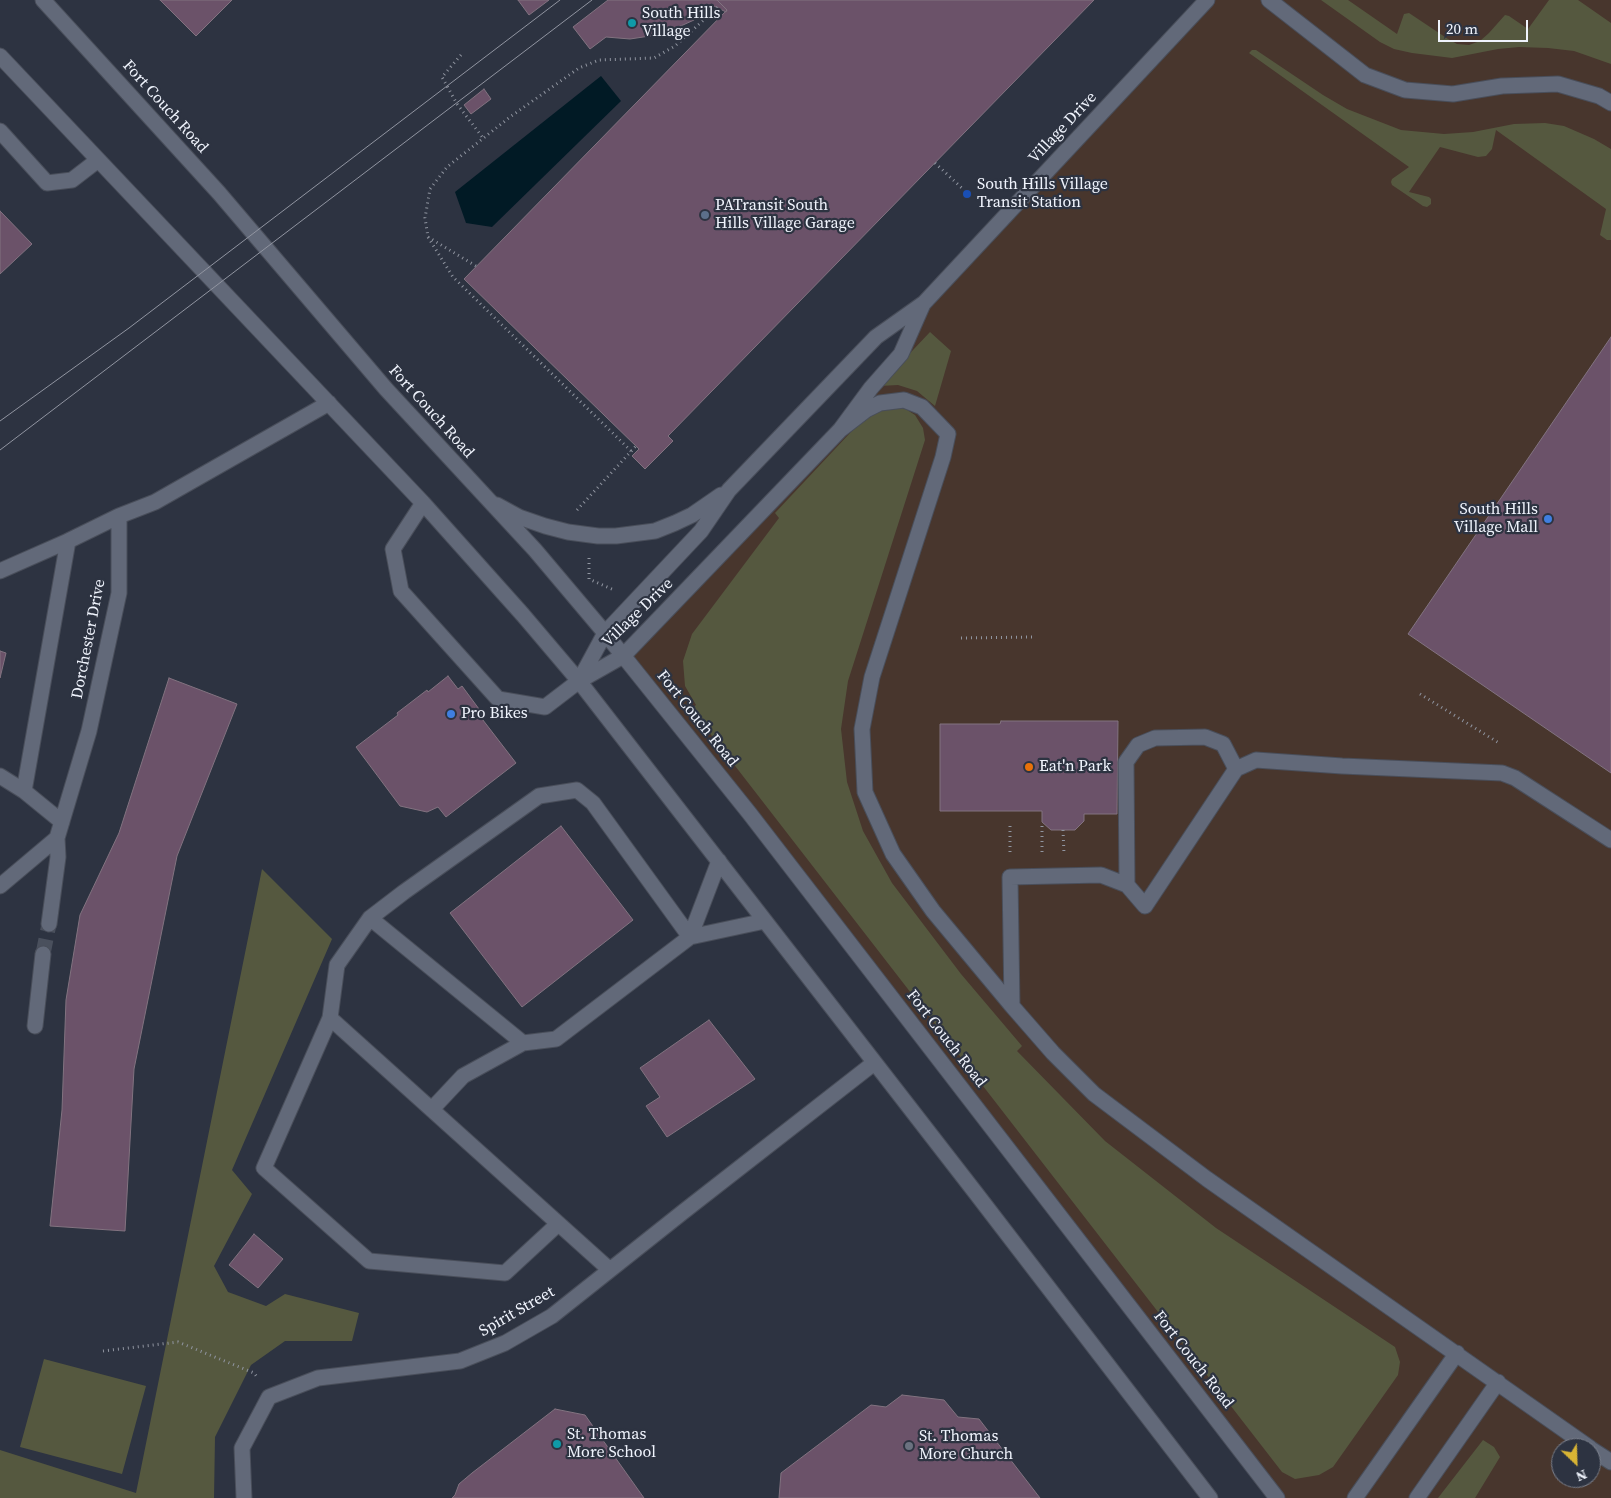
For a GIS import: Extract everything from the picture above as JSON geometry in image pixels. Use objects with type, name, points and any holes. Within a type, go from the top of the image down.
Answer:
[{"type":"street","name":"Fort Couch Road","points":[[43,0],[219,193],[386,389],[535,550],[624,656],[750,814],[1277,1498]]},
{"type":"street","name":"Village Drive","points":[[579,681],[605,633],[701,532],[729,490],[876,337],[924,303],[1207,0]]},
{"type":"street","points":[[1269,0],[1365,75],[1405,90],[1453,94],[1502,86],[1558,84],[1599,96],[1611,103]]},
{"type":"street","points":[[0,56],[423,503],[523,614],[579,681],[719,861],[1210,1498]]},
{"type":"street","points":[[0,131],[47,183],[72,180],[98,160]]},
{"type":"street","name":"Village Drive","points":[[579,681],[624,656],[840,430],[871,388],[901,354],[924,303]]},
{"type":"street","points":[[840,430],[866,410],[880,403],[904,400],[922,407],[948,434],[940,465],[872,677],[862,728],[866,792],[894,854],[933,911],[1012,1006],[1094,1094],[1207,1179],[1576,1438]]},
{"type":"street","points":[[0,571],[119,516],[155,502],[329,403]]},
{"type":"street","points":[[486,498],[519,517],[545,526],[568,532],[616,536],[655,531],[675,523],[692,515],[729,490]]},
{"type":"street","points":[[423,503],[393,549],[401,591],[498,699],[545,707],[579,681]]},
{"type":"street","name":"Dorchester Drive","points":[[57,838],[88,731],[119,593],[119,516]]},
{"type":"street","points":[[24,791],[68,540]]},
{"type":"street","points":[[1127,885],[1126,762],[1138,745],[1155,738],[1206,737],[1223,744],[1236,769]]},
{"type":"street","points":[[1012,1006],[1010,877],[1101,875],[1127,885],[1146,906],[1236,769],[1256,760],[1502,773],[1515,778],[1611,840]]},
{"type":"street","points":[[0,776],[24,791],[62,822]]},
{"type":"street","points":[[558,1224],[505,1272],[369,1261],[264,1168],[330,1018],[337,965],[370,918],[404,892],[539,796],[577,790],[593,803],[690,937]]},
{"type":"street","points":[[0,886],[57,838]]},
{"type":"street","points":[[49,924],[58,857],[57,838]]},
{"type":"street","points":[[690,937],[719,861]]},
{"type":"street","points":[[370,918],[523,1043]]},
{"type":"street","points":[[432,1110],[463,1076],[523,1043],[556,1039],[690,937],[765,921]]},
{"type":"street","points":[[35,1026],[43,954]]},
{"type":"street","points":[[330,1018],[610,1270]]},
{"type":"street","name":"Spirit Street","points":[[269,1397],[318,1378],[460,1361],[505,1343],[552,1316],[874,1063]]},
{"type":"street","points":[[1355,1498],[1456,1353]]},
{"type":"street","points":[[1417,1498],[1498,1382]]},
{"type":"street","points":[[244,1498],[242,1448],[269,1397]]},
{"type":"path","points":[[631,451],[453,277],[428,236],[425,218],[430,188],[446,167],[579,68],[599,60],[654,58],[675,46],[718,7]]},
{"type":"path","points":[[460,54],[442,77],[456,104],[483,138]]},
{"type":"path","points":[[935,163],[964,190]]},
{"type":"path","points":[[428,236],[476,266]]},
{"type":"path","points":[[575,513],[636,446]]},
{"type":"path","points":[[589,555],[589,579],[617,591]]},
{"type":"path","points":[[961,638],[1034,637]]},
{"type":"path","points":[[1420,694],[1499,743]]},
{"type":"path","points":[[1063,830],[1064,855]]},
{"type":"path","points":[[103,1351],[178,1342],[254,1373],[269,1397]]},
{"type":"shaded area","points":[[1207,0],[1611,0],[1611,1498],[1277,1498],[623,656],[901,354],[924,303]]},
{"type":"green space","points":[[1321,0],[1348,0],[1397,34],[1404,14],[1409,13],[1457,44],[1469,45],[1480,41],[1505,15],[1528,29],[1549,0],[1578,0],[1611,23],[1611,64],[1574,51],[1548,48],[1519,47],[1498,49],[1452,58],[1412,53],[1394,49],[1380,42]]},
{"type":"green space","points":[[1252,50],[1256,50],[1347,109],[1401,130],[1444,134],[1473,132],[1514,124],[1545,123],[1564,126],[1594,139],[1611,149],[1611,240],[1607,240],[1600,235],[1606,209],[1496,130],[1492,149],[1486,156],[1478,157],[1440,147],[1409,192],[1431,199],[1431,204],[1427,207],[1423,206],[1392,185],[1392,179],[1409,167],[1249,53]]},
{"type":"green space","points":[[930,332],[951,351],[935,406],[917,391],[898,385],[879,386]]},
{"type":"green space","points":[[891,406],[904,408],[915,415],[923,428],[925,440],[848,681],[841,729],[847,782],[863,831],[892,883],[961,974],[1022,1046],[1017,1051],[1105,1141],[1216,1228],[1395,1347],[1400,1362],[1398,1375],[1333,1467],[1319,1475],[1295,1479],[1282,1472],[691,709],[696,705],[685,686],[683,661],[692,634],[779,518],[775,513],[865,417]]},
{"type":"green space","points":[[262,869],[332,939],[232,1170],[252,1194],[214,1266],[228,1292],[266,1306],[285,1294],[359,1313],[352,1341],[285,1341],[251,1365],[215,1437],[214,1498],[0,1498],[0,1450],[136,1493]]},
{"type":"green space","points":[[44,1359],[146,1386],[122,1474],[20,1447]]},
{"type":"green space","points":[[1483,1440],[1494,1447],[1500,1457],[1475,1498],[1438,1498]]},
{"type":"water","points":[[601,76],[621,101],[492,227],[466,223],[455,192]]},
{"type":"building","points":[[160,0],[232,0],[196,36]]},
{"type":"building","points":[[518,0],[549,0],[529,15]]},
{"type":"building","name":"South Hills Village","points":[[608,0],[717,0],[727,10],[726,12],[712,5],[694,20],[663,34],[630,39],[606,37],[590,49],[573,27]]},
{"type":"building","name":"PATransit South Hills Village Garage","points":[[717,0],[1094,0],[668,436],[673,441],[645,469],[632,456],[639,449],[464,279],[727,10]]},
{"type":"building","points":[[484,89],[491,99],[471,114],[464,105]]},
{"type":"building","points":[[0,211],[32,244],[0,274]]},
{"type":"building","name":"South Hills Village Mall","points":[[1611,337],[1611,773],[1408,634]]},
{"type":"building","points":[[0,651],[6,653],[0,678]]},
{"type":"building","points":[[448,676],[458,689],[462,686],[479,709],[476,711],[516,763],[446,817],[438,807],[427,812],[400,806],[356,747],[398,715],[397,713]]},
{"type":"building","points":[[169,678],[237,704],[177,856],[134,1069],[125,1231],[50,1226],[62,1110],[66,1000],[80,915],[119,833]]},
{"type":"building","name":"Eat'n Park","points":[[1001,721],[1118,721],[1117,814],[1084,814],[1084,821],[1075,830],[1051,830],[1042,822],[1042,811],[940,811],[940,724],[1000,724]]},
{"type":"building","points":[[561,826],[633,920],[522,1007],[450,913]]},
{"type":"building","points":[[709,1020],[755,1079],[667,1137],[646,1106],[660,1097],[640,1068]]},
{"type":"building","points":[[254,1234],[283,1259],[258,1288],[229,1265]]},
{"type":"building","name":"St. Thomas More Church","points":[[902,1395],[944,1400],[958,1417],[979,1419],[1040,1498],[779,1498],[781,1473],[871,1405],[886,1407]]},
{"type":"building","name":"St. Thomas More School","points":[[555,1409],[585,1415],[644,1498],[452,1498],[459,1484]]},
{"type":"tunnel","points":[[43,954],[49,924]]},
{"type":"tram line","points":[[0,421],[129,328],[560,0]]},
{"type":"tram line","points":[[0,450],[592,0]]},
{"type":"place","name":"South Hills Village","points":[[632,23]]},
{"type":"place","name":"South Hills Village Transit Station","points":[[967,194]]},
{"type":"place","name":"PATransit South Hills Village Garage","points":[[705,215]]},
{"type":"place","name":"South Hills Village Mall","points":[[1548,519]]},
{"type":"place","name":"Pro Bikes","points":[[451,714]]},
{"type":"place","name":"Eat'n Park","points":[[1029,767]]},
{"type":"place","name":"St. Thomas More School","points":[[557,1444]]},
{"type":"place","name":"St. Thomas More Church","points":[[909,1446]]}]
